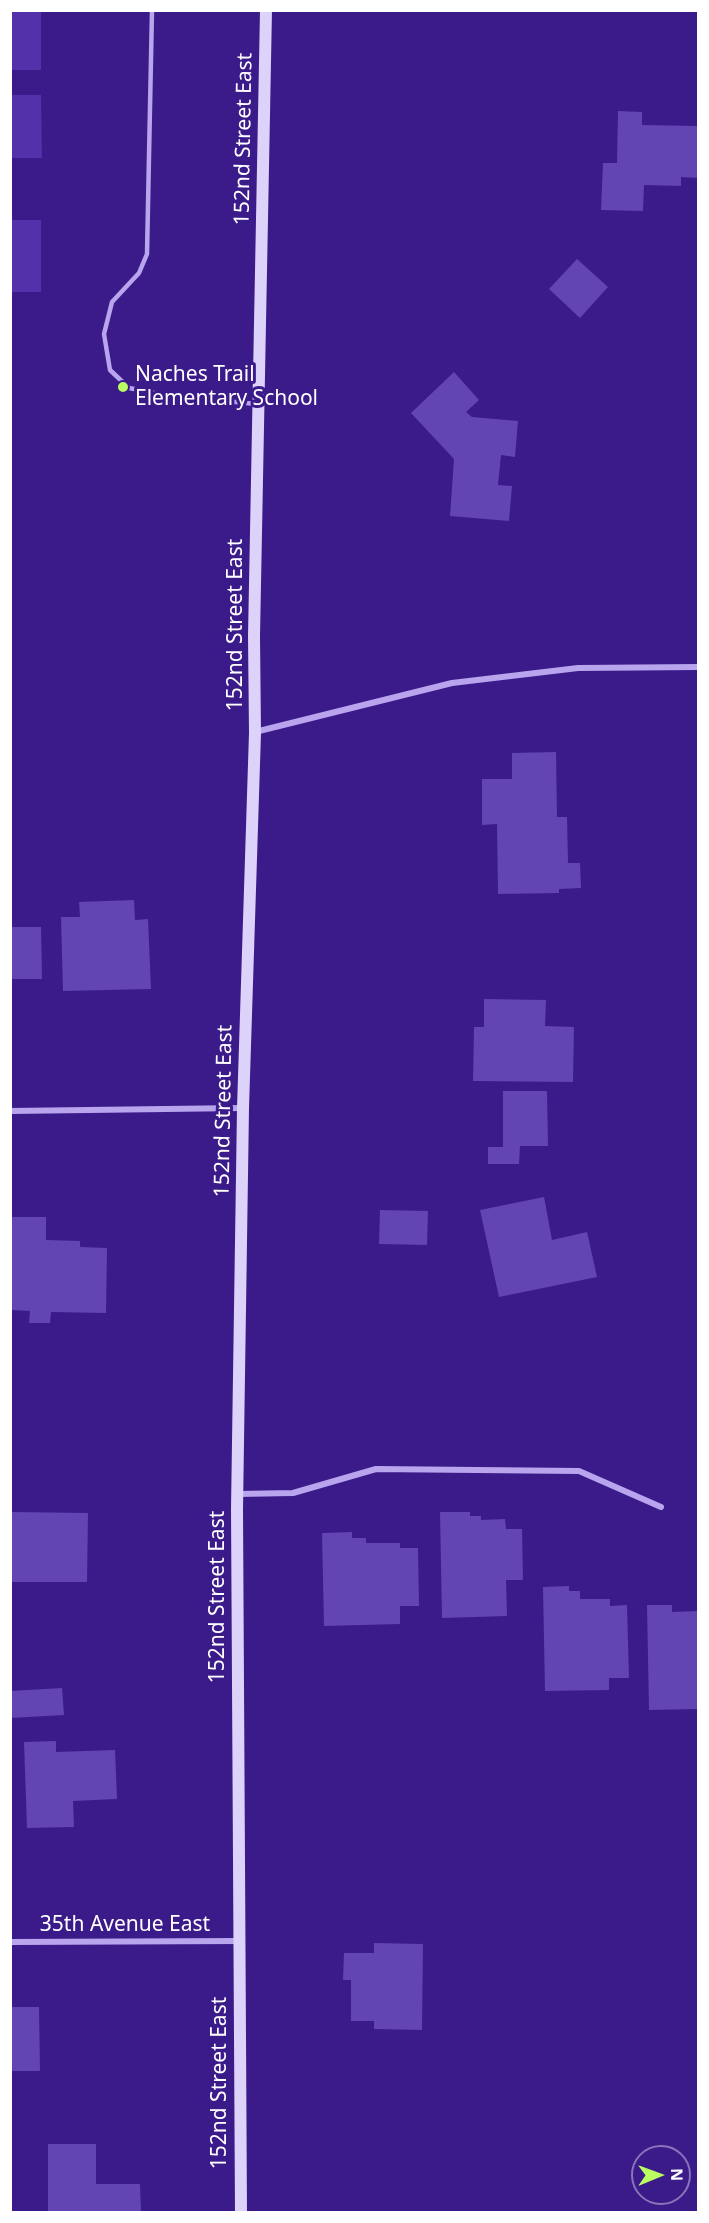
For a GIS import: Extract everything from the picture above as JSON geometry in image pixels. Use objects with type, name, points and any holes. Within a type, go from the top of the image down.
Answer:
[{"type":"main road","name":"152nd Street East","points":[[241,2212],[237,1494],[243,1108],[255,733],[254,636],[266,10]]},
{"type":"street","points":[[255,733],[452,683],[578,668],[699,667]]},
{"type":"street","points":[[10,1111],[243,1108]]},
{"type":"street","points":[[237,1494],[293,1493],[376,1469],[579,1471],[661,1508]]},
{"type":"street","name":"35th Avenue East","points":[[10,1942],[239,1941]]},
{"type":"lane","points":[[152,10],[147,254],[139,273],[112,303],[104,334],[110,370],[129,388],[170,396],[258,404]]},
{"type":"shaded area","points":[[10,11],[41,11],[41,70],[11,70]]},
{"type":"shaded area","points":[[11,95],[41,95],[42,158],[11,158]]},
{"type":"shaded area","points":[[11,220],[41,220],[41,292],[11,292]]},
{"type":"building","points":[[618,111],[642,112],[642,125],[698,126],[698,178],[681,177],[681,186],[644,185],[643,211],[601,210],[603,163],[617,163]]},
{"type":"building","points":[[577,259],[608,287],[580,318],[549,289]]},
{"type":"building","points":[[454,372],[479,400],[466,412],[472,417],[518,421],[515,457],[501,455],[498,485],[512,486],[509,521],[450,516],[454,459],[411,413]]},
{"type":"building","points":[[556,752],[557,817],[567,817],[568,863],[580,863],[581,888],[559,889],[559,893],[498,894],[497,824],[482,825],[482,779],[512,779],[512,753]]},
{"type":"building","points":[[134,900],[135,920],[148,919],[151,989],[63,991],[61,917],[80,917],[79,902]]},
{"type":"building","points":[[10,927],[41,927],[42,979],[10,979]]},
{"type":"building","points":[[484,999],[546,1000],[545,1026],[574,1027],[573,1082],[473,1081],[474,1027],[484,1027]]},
{"type":"building","points":[[503,1091],[547,1091],[548,1146],[520,1146],[519,1164],[488,1164],[488,1147],[503,1147]]},
{"type":"building","points":[[544,1197],[552,1240],[587,1232],[597,1277],[499,1297],[480,1210]]},
{"type":"building","points":[[380,1210],[428,1211],[427,1245],[379,1244]]},
{"type":"building","points":[[10,1217],[46,1217],[46,1240],[80,1241],[80,1247],[107,1248],[106,1313],[51,1312],[50,1323],[29,1323],[30,1311],[10,1310]]},
{"type":"building","points":[[10,1512],[88,1513],[87,1582],[10,1582]]},
{"type":"building","points":[[440,1512],[470,1512],[470,1516],[481,1516],[481,1520],[505,1519],[506,1529],[522,1529],[523,1580],[506,1580],[507,1616],[442,1618]]},
{"type":"building","points":[[352,1532],[352,1538],[366,1538],[366,1543],[400,1543],[400,1548],[418,1548],[419,1606],[400,1606],[400,1624],[324,1626],[322,1533]]},
{"type":"building","points":[[569,1586],[569,1591],[580,1591],[580,1599],[610,1599],[610,1606],[627,1605],[629,1678],[609,1678],[609,1690],[545,1691],[543,1587]]},
{"type":"building","points":[[647,1605],[672,1605],[672,1612],[698,1611],[698,1709],[649,1710]]},
{"type":"building","points":[[62,1688],[64,1715],[10,1718],[10,1691]]},
{"type":"building","points":[[56,1741],[56,1752],[115,1750],[117,1799],[73,1801],[74,1827],[27,1828],[24,1742]]},
{"type":"building","points":[[374,1943],[423,1944],[422,2030],[374,2029],[374,2021],[351,2021],[351,1980],[343,1980],[344,1953],[374,1953]]},
{"type":"building","points":[[10,2007],[39,2007],[40,2071],[10,2071]]},
{"type":"building","points":[[48,2144],[96,2144],[96,2184],[140,2184],[141,2212],[48,2212]]},
{"type":"place","name":"Naches Trail Elementary School","points":[[123,387]]}]
